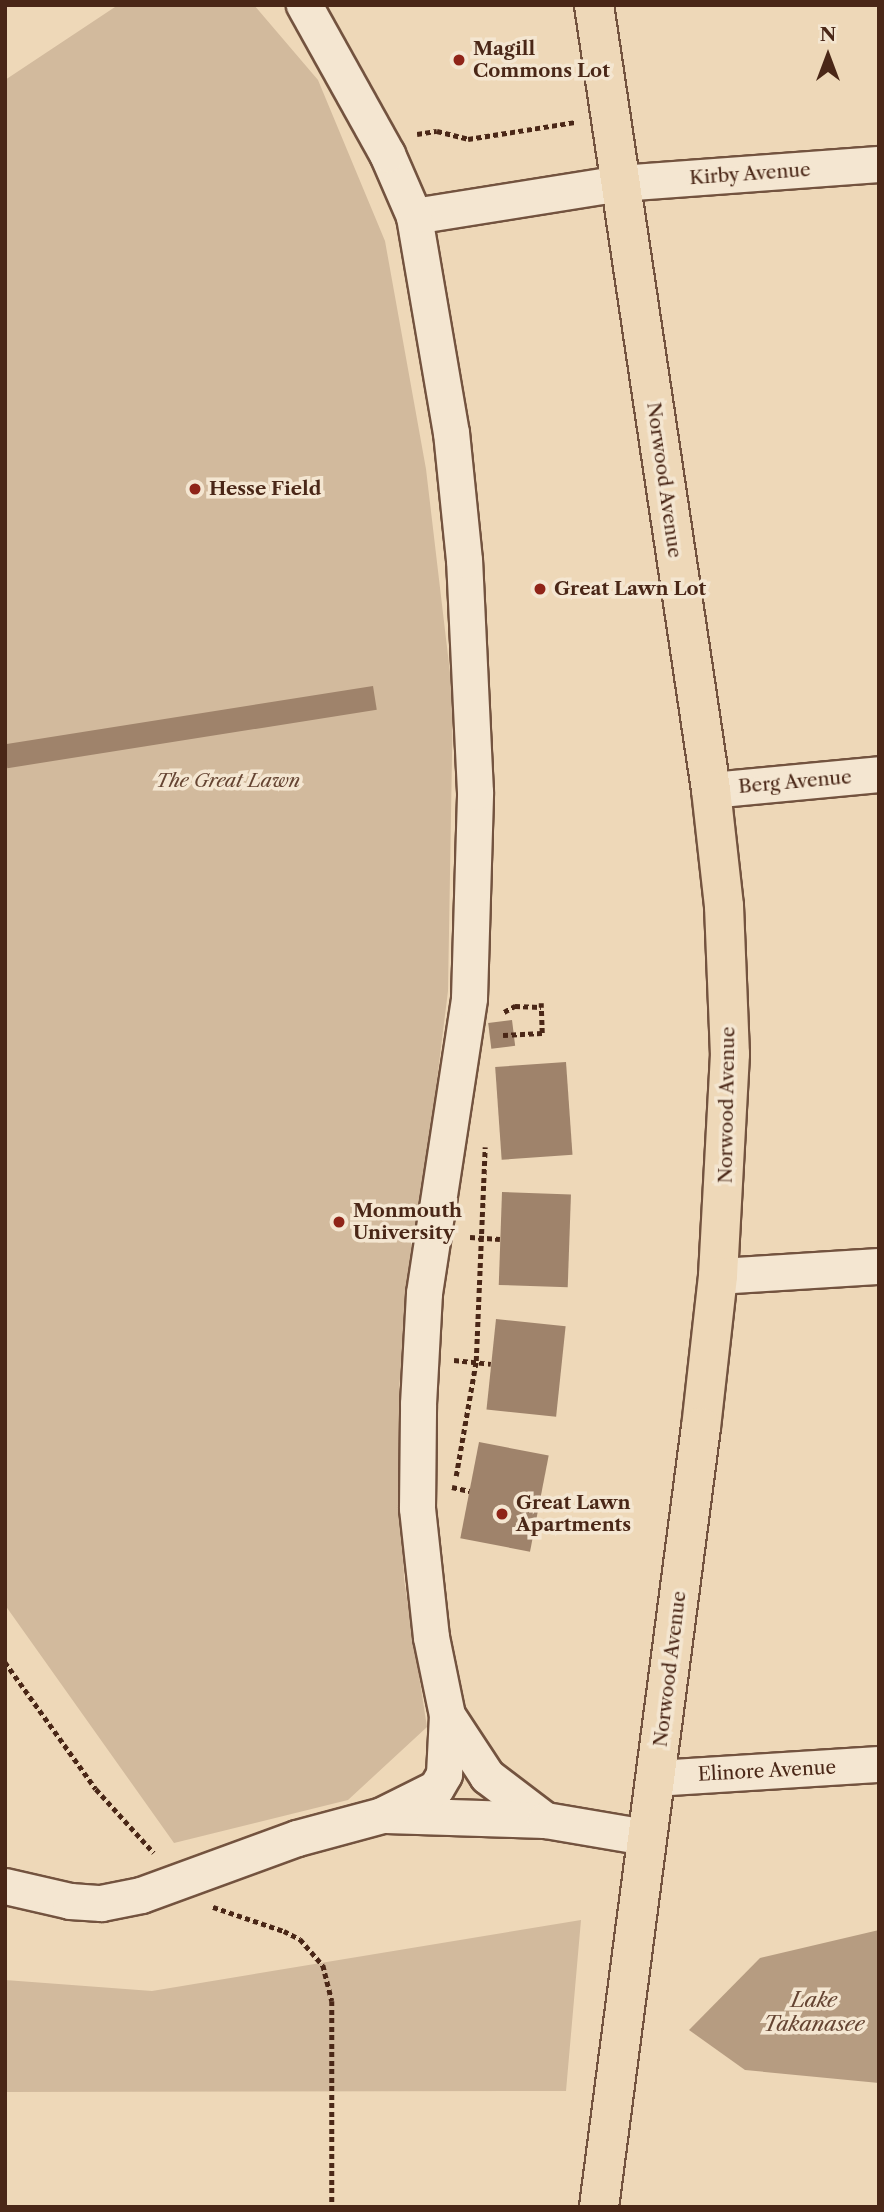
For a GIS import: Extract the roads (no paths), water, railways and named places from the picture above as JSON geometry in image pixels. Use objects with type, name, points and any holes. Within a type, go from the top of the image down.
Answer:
[{"type":"main road","name":"Norwood Avenue","points":[[594,5],[710,790],[724,906],[730,1054],[718,1276],[599,2207]]},
{"type":"street","points":[[5,1886],[101,1903],[178,1883],[297,1838],[382,1815],[436,1788],[444,1774],[447,1715],[421,1560],[418,1404],[424,1293],[469,998],[475,792],[464,560],[451,432],[414,216],[380,142],[304,5]]},
{"type":"street","name":"Kirby Avenue","points":[[414,216],[620,183],[879,164]]},
{"type":"street","name":"Berg Avenue","points":[[710,790],[879,774]]},
{"type":"street","points":[[718,1276],[879,1266]]},
{"type":"street","points":[[447,1715],[487,1776],[545,1820]]},
{"type":"street","name":"Elinore Avenue","points":[[655,1778],[879,1764]]},
{"type":"street","points":[[382,1815],[545,1820],[646,1837]]},
{"type":"water","name":"Lake Takanasee","points":[[879,1930],[879,2083],[745,2070],[689,2030],[760,1958]]},
{"type":"place","name":"Magill Commons Lot","points":[[459,60]]},
{"type":"place","name":"Hesse Field","points":[[195,489]]},
{"type":"place","name":"Great Lawn Lot","points":[[540,589]]},
{"type":"place","name":"Monmouth University","points":[[339,1222]]},
{"type":"place","name":"Great Lawn Apartments","points":[[502,1514]]},
{"type":"park label","name":"The Great Lawn","points":[[228,781]]}]
